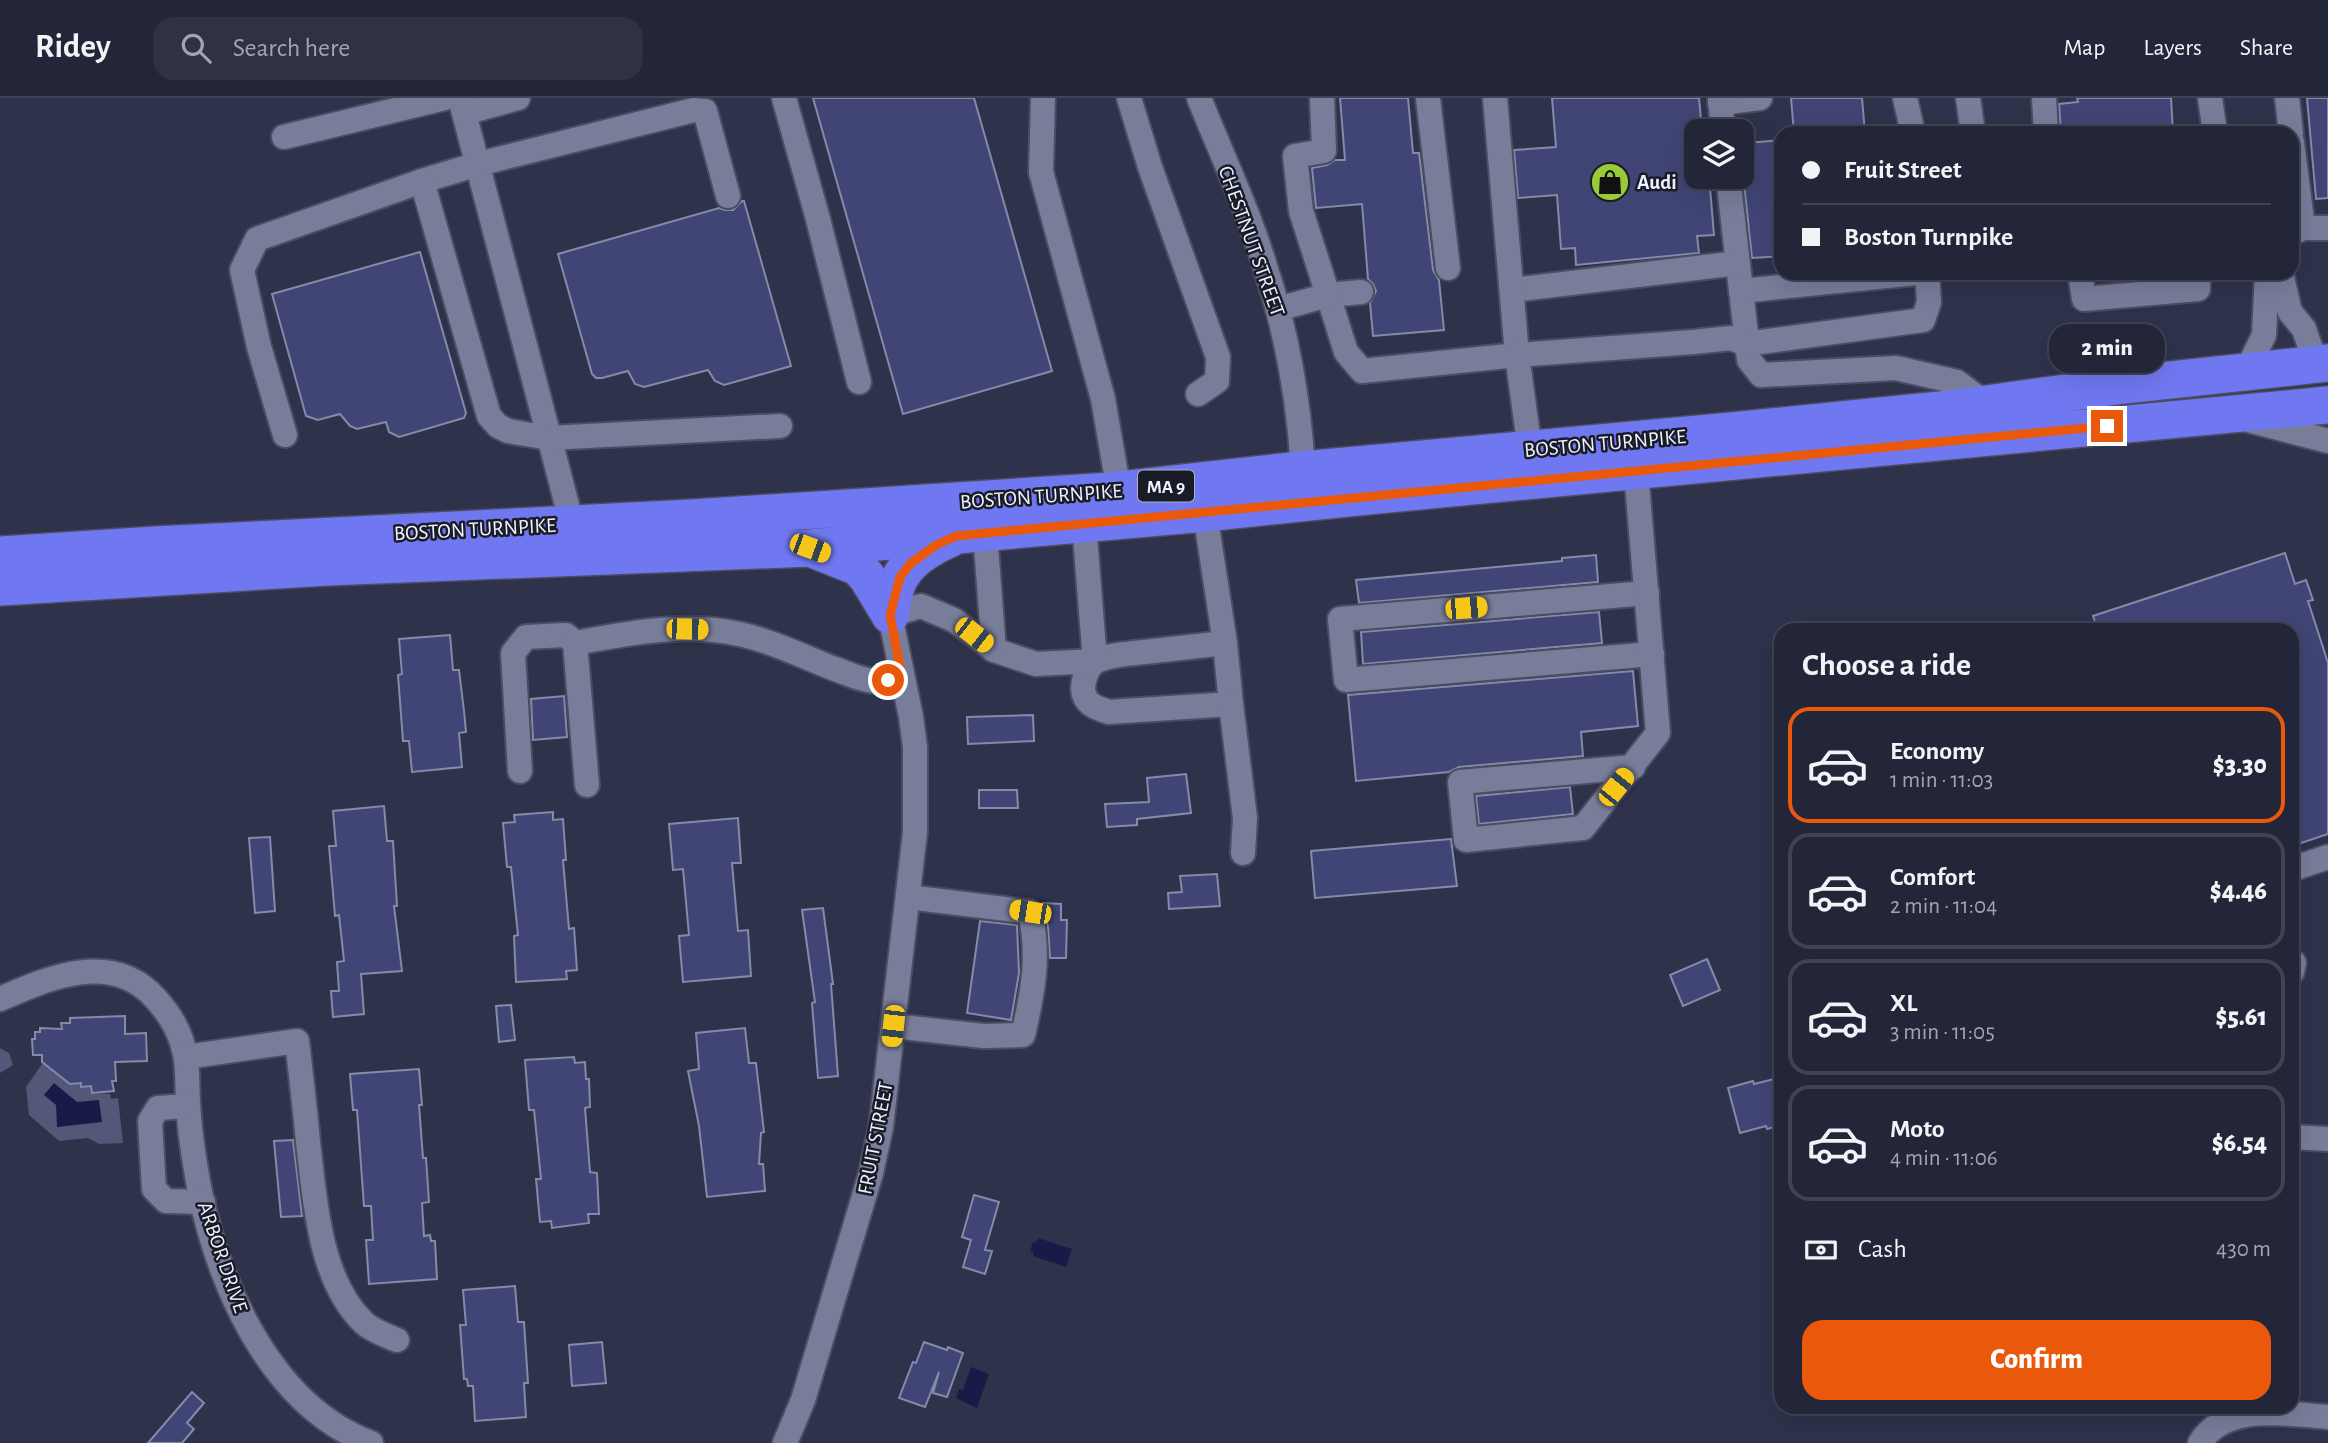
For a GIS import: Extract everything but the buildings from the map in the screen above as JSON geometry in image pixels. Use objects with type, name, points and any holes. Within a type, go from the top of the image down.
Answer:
[{"type":"highway","name":"BOSTON TURNPIKE","points":[[0,555],[1119,491],[1303,470],[1721,432],[2322,364]]},
{"type":"highway","name":"BOSTON TURNPIKE","points":[[0,587],[327,567],[810,548],[1205,513],[2328,405]]},
{"type":"highway","points":[[890,615],[900,577],[911,563],[936,545],[970,534]]},
{"type":"highway","points":[[810,548],[858,567],[890,615]]},
{"type":"street","points":[[284,137],[444,98]]},
{"type":"street","points":[[518,98],[462,106],[572,524]]},
{"type":"street","points":[[784,98],[859,382]]},
{"type":"street","points":[[1043,98],[1041,172],[1103,399],[1119,491]]},
{"type":"street","points":[[1129,98],[1150,167],[1219,357],[1217,381],[1198,394]]},
{"type":"street","name":"CHESTNUT STREET","points":[[1199,98],[1265,264],[1278,309],[1299,409],[1303,470]]},
{"type":"street","points":[[1322,98],[1324,151],[1294,156],[1301,211],[1346,352],[1362,371],[1517,355],[1731,338],[1746,344],[1923,320],[1929,302],[1927,280]]},
{"type":"street","points":[[1428,98],[1448,268]]},
{"type":"street","points":[[1495,98],[1517,355],[1530,450]]},
{"type":"street","points":[[1722,119],[1720,100],[1760,98]]},
{"type":"street","points":[[1905,98],[1911,126]]},
{"type":"street","points":[[1968,98],[1972,126]]},
{"type":"street","points":[[2044,98],[2046,126]]},
{"type":"street","points":[[2210,98],[2214,126]]},
{"type":"street","points":[[2287,98],[2290,126]]},
{"type":"street","points":[[285,435],[259,347],[242,270],[257,239],[478,164],[694,110],[705,111],[728,196]]},
{"type":"street","points":[[2299,180],[2308,229]]},
{"type":"street","points":[[422,181],[489,416],[498,426],[508,431],[549,438],[780,426]]},
{"type":"street","points":[[1729,189],[1746,344],[1749,360],[1762,375],[1896,368],[1957,382],[1986,404]]},
{"type":"street","points":[[1512,289],[1738,264]]},
{"type":"street","points":[[1741,291],[1848,280]]},
{"type":"street","points":[[2081,280],[2084,299],[2199,289],[2198,280]]},
{"type":"street","points":[[2246,372],[2264,335],[2267,280]]},
{"type":"street","points":[[2283,280],[2290,312],[2304,329],[2322,364]]},
{"type":"street","points":[[1278,309],[1328,295],[1361,292]]},
{"type":"street","points":[[2227,415],[2328,441]]},
{"type":"street","points":[[1633,767],[1460,782],[1466,840],[1583,828],[1633,767],[1658,733],[1636,471]]},
{"type":"street","points":[[1205,513],[1225,643],[1245,818],[1243,853]]},
{"type":"street","points":[[1084,524],[1095,661],[1089,667],[1083,689],[1086,701],[1109,712],[1231,704]]},
{"type":"street","points":[[970,534],[993,650]]},
{"type":"street","points":[[1647,593],[1340,619],[1346,680],[1653,654]]},
{"type":"street","points":[[890,615],[921,606],[954,620],[993,650],[1036,664],[1095,661],[1120,655],[1225,643]]},
{"type":"street","name":"FRUIT STREET","points":[[789,1433],[803,1400],[871,1173],[881,1127],[915,832],[915,747],[890,615]]},
{"type":"street","points":[[575,643],[626,633],[669,629],[706,630],[739,634],[766,642],[874,681],[902,678]]},
{"type":"street","points":[[520,771],[513,653],[526,636],[566,635],[575,643],[587,785]]},
{"type":"street","points":[[2299,867],[2328,857]]},
{"type":"street","points":[[893,1026],[984,1036],[1023,1035],[1033,991],[1036,938],[1030,912],[908,897]]},
{"type":"street","name":"ARBOR DRIVE","points":[[0,999],[41,981],[88,971],[120,973],[139,982],[171,1016],[180,1034],[186,1057],[188,1106],[196,1172],[203,1202],[228,1282],[244,1320],[282,1376],[313,1409],[354,1437],[371,1443]]},
{"type":"street","points":[[186,1057],[297,1041],[315,1198],[328,1261],[336,1283],[364,1323],[373,1330],[397,1340]]},
{"type":"street","points":[[188,1106],[158,1108],[150,1121],[154,1189],[166,1201],[203,1202]]},
{"type":"street","points":[[2299,1137],[2328,1139]]},
{"type":"street","points":[[2200,1443],[2218,1425],[2242,1415],[2264,1414]]},
{"type":"street","points":[[2294,1414],[2328,1418]]},
{"type":"street","points":[[789,1433],[808,1443]]},
{"type":"shaded area","points":[[0,1048],[9,1053],[13,1065],[0,1073]]},
{"type":"shaded area","points":[[42,1064],[58,1064],[65,1080],[68,1078],[81,1083],[81,1087],[91,1086],[92,1093],[110,1094],[111,1099],[118,1098],[123,1143],[99,1144],[88,1138],[59,1141],[29,1115],[26,1087]]},
{"type":"shaded area","points":[[54,1083],[77,1102],[99,1100],[102,1122],[57,1127],[56,1105],[44,1095]]},
{"type":"shaded area","points":[[1038,1238],[1072,1249],[1066,1267],[1033,1256],[1034,1252],[1030,1251],[1033,1242],[1036,1243]]},
{"type":"shaded area","points":[[971,1367],[989,1374],[977,1408],[956,1398],[959,1389],[963,1390]]},
{"type":"place","name":"Audi","points":[[1610,182]]},
{"type":"route","points":[[888,680],[902,678],[890,615],[900,577],[911,563],[936,545],[956,536],[2107,426]]}]
